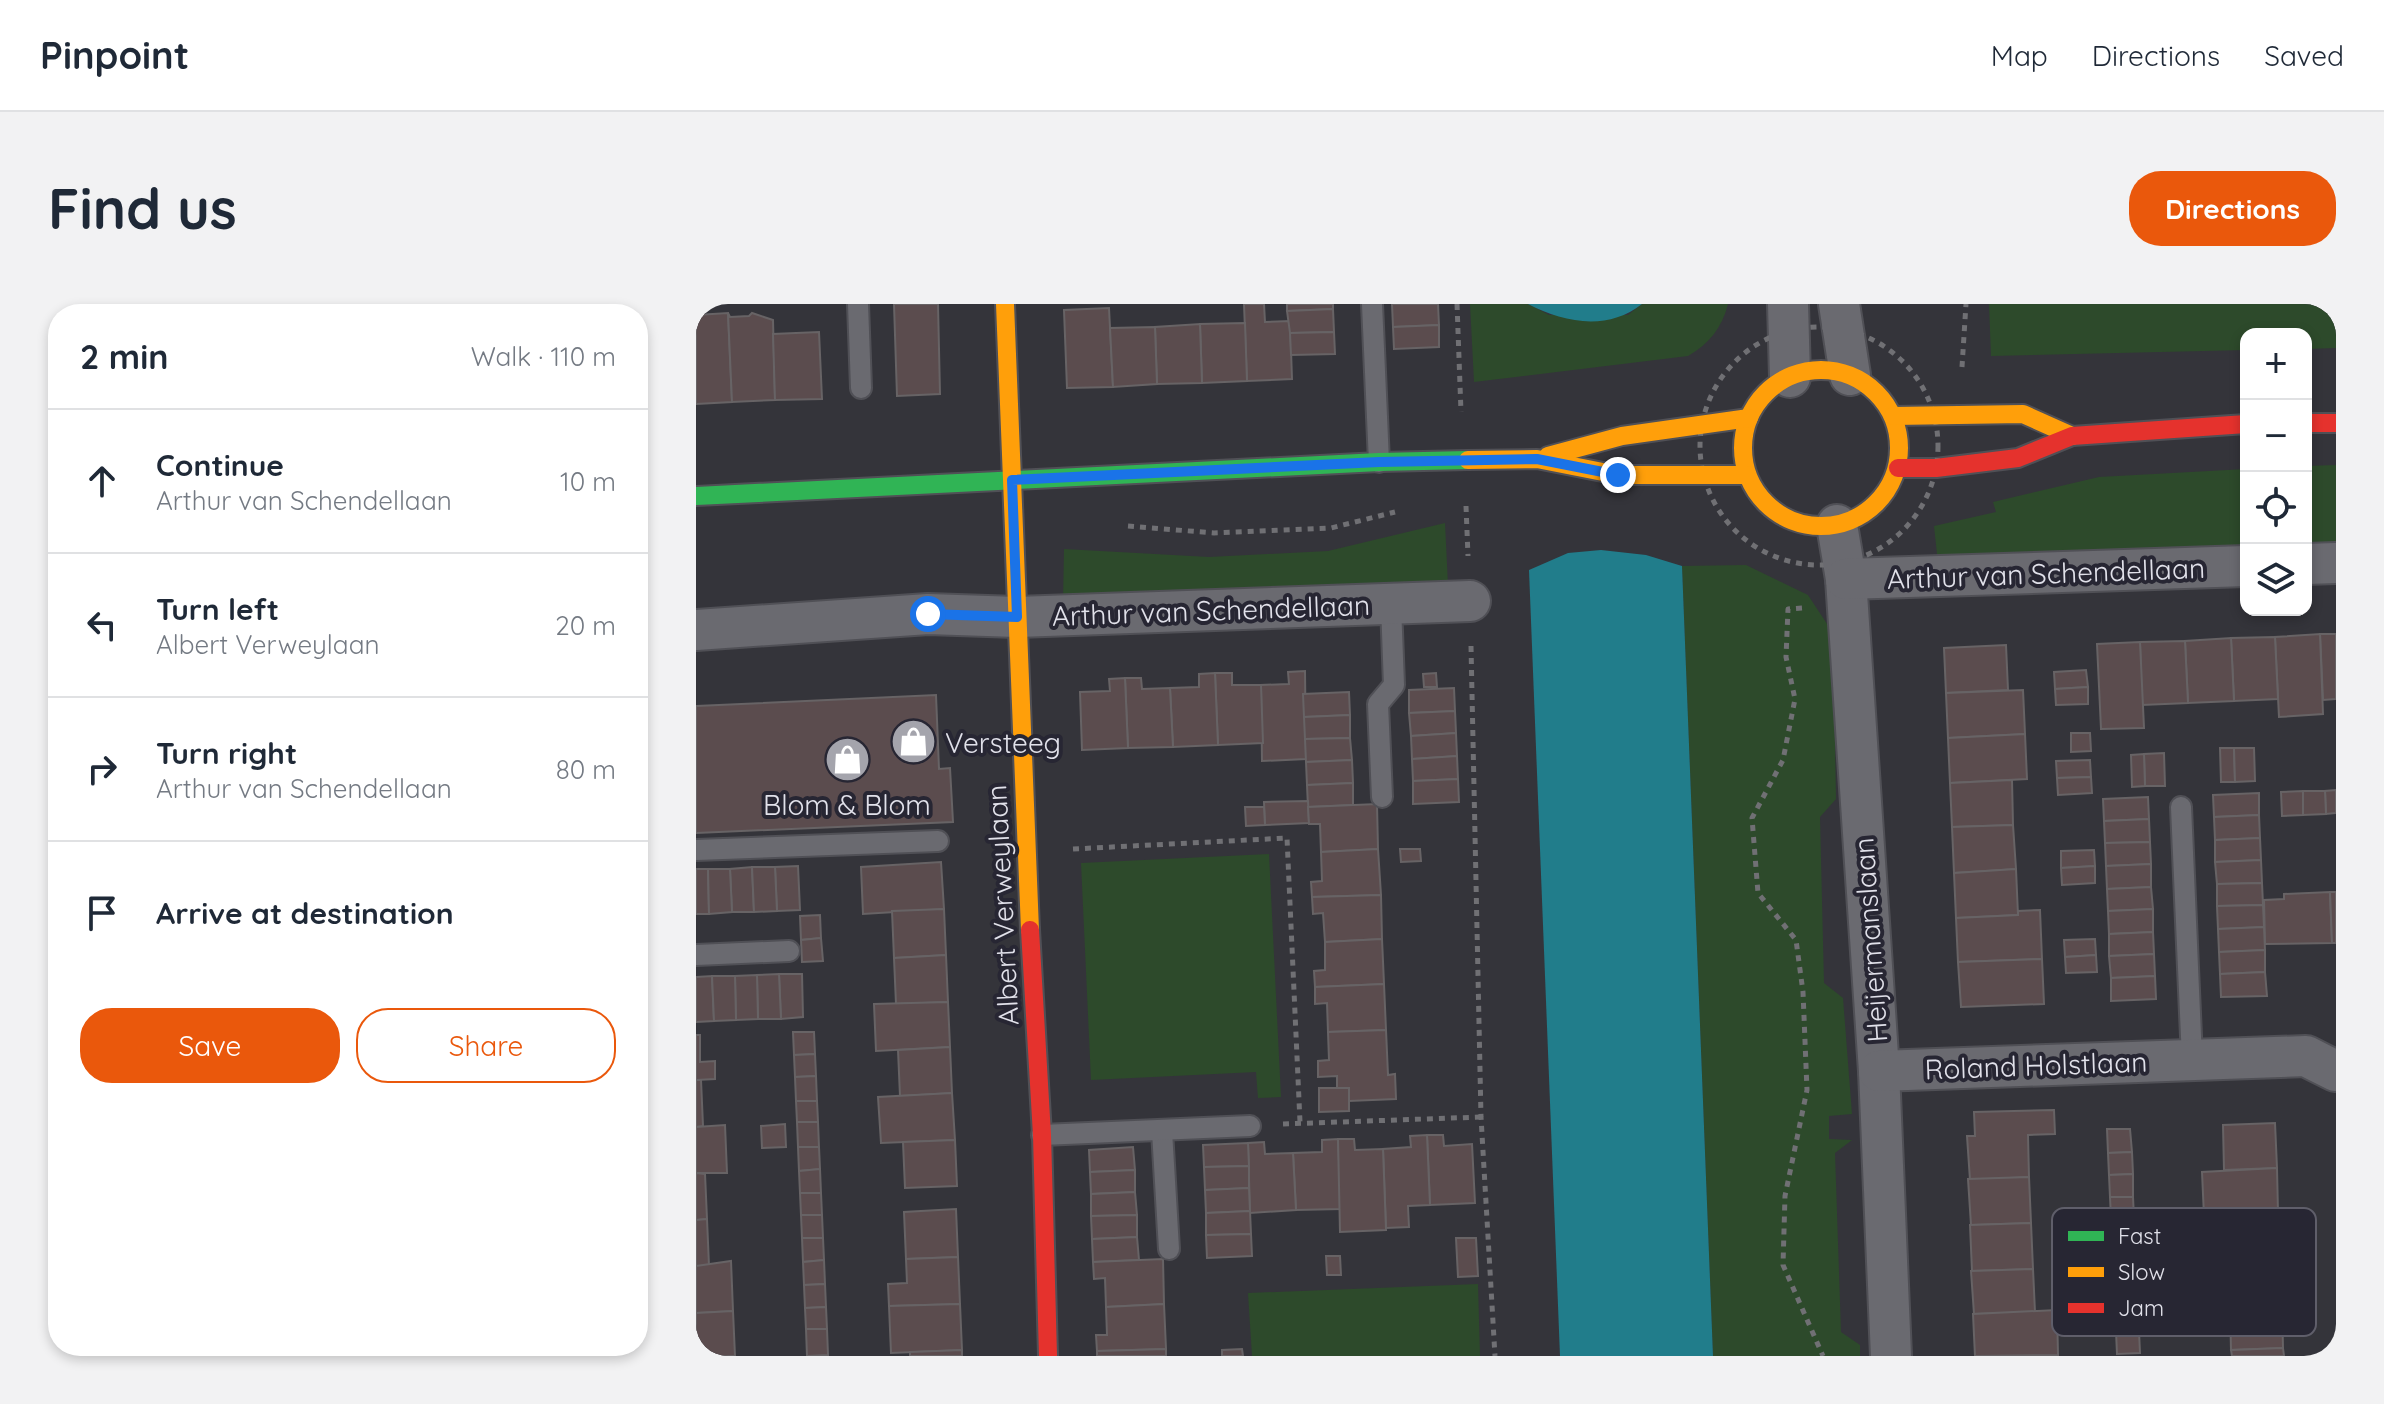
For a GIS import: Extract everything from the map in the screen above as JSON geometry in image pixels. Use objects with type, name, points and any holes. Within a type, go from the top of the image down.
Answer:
[{"type":"street","name":"Albert Verweylaan","points":[[1005,304],[1026,851],[1042,1135],[1048,1356]]},
{"type":"street","points":[[1840,317],[1850,375]]},
{"type":"street","points":[[1788,318],[1790,377]]},
{"type":"street","points":[[1830,370],[1850,375],[1875,392],[1893,416],[1900,442],[1898,468],[1885,494],[1864,514],[1842,556],[1809,526],[1783,517],[1761,499],[1747,475],[1743,456],[1749,418],[1766,393],[1790,377],[1810,371],[1830,370]]},
{"type":"street","points":[[1893,416],[2023,414],[2072,436]]},
{"type":"street","points":[[1537,459],[1622,436],[1749,418]]},
{"type":"street","points":[[2312,423],[2336,423]]},
{"type":"street","points":[[1898,468],[1936,468],[2018,458],[2072,436],[2240,424]]},
{"type":"street","points":[[696,496],[1379,462],[1537,459],[1618,475],[1747,475]]},
{"type":"street","name":"Arthur van Schendellaan","points":[[1842,556],[2240,566]]},
{"type":"street","name":"Heijermanslaan","points":[[1842,556],[1879,1071],[1891,1356]]},
{"type":"street","points":[[2312,564],[2336,563]]},
{"type":"street","name":"Arthur van Schendellaan","points":[[696,630],[928,614],[1017,617],[1470,601]]},
{"type":"street","name":"Roland Holstlaan","points":[[1879,1071],[2306,1056],[2336,1071]]},
{"type":"lane","points":[[858,304],[861,388]]},
{"type":"lane","points":[[1372,304],[1379,462]]},
{"type":"lane","name":"Arthur van Schendellaan","points":[[1382,797],[1378,704],[1394,685],[1391,605]]},
{"type":"lane","points":[[2181,807],[2192,1059]]},
{"type":"lane","points":[[696,850],[938,841]]},
{"type":"lane","points":[[696,955],[789,951]]},
{"type":"lane","points":[[1042,1135],[1250,1126]]},
{"type":"lane","points":[[1162,1131],[1169,1249]]},
{"type":"path","points":[[1457,304],[1470,601],[1481,1117],[1495,1356]]},
{"type":"path","points":[[1840,317],[1885,346],[1918,379],[1934,415],[1938,445],[1936,468],[1919,511],[1886,545],[1820,565],[1797,563],[1754,546],[1735,531],[1720,513],[1703,475],[1699,447],[1702,424],[1719,380],[1734,363],[1788,318],[1818,327],[1840,317]]},
{"type":"path","points":[[1788,609],[1786,657],[1795,699],[1783,760],[1752,818],[1758,893],[1796,940],[1803,992],[1807,1090],[1785,1196],[1783,1265],[1823,1356]]},
{"type":"path","points":[[1026,851],[1287,838],[1300,1122]]},
{"type":"path","points":[[1250,1126],[1481,1117]]},
{"type":"green space","points":[[1470,304],[1528,304],[1549,315],[1628,315],[1642,304],[1728,304],[1714,334],[1688,356],[1474,382]]},
{"type":"green space","points":[[1989,304],[2336,304],[2336,348],[2312,349],[2312,328],[2240,328],[2240,350],[1991,356]]},
{"type":"green space","points":[[2336,465],[2336,547],[2312,548],[2312,466]]},
{"type":"green space","points":[[2240,469],[2240,551],[1938,563],[1934,526],[1996,512],[1993,502],[2099,477]]},
{"type":"green space","points":[[1445,523],[1448,585],[1063,601],[1064,549],[1209,557],[1328,551]]},
{"type":"green space","points":[[1746,565],[1808,595],[1833,633],[1836,799],[1820,817],[1824,983],[1843,998],[1852,1114],[1829,1116],[1829,1139],[1852,1140],[1835,1153],[1841,1332],[1860,1345],[1860,1356],[1713,1356],[1682,566]]},
{"type":"green space","points":[[1269,854],[1281,1097],[1258,1098],[1256,1072],[1091,1080],[1081,863]]},
{"type":"green space","points":[[1478,1284],[1480,1356],[1252,1356],[1248,1293]]},
{"type":"water","points":[[1528,304],[1642,304],[1615,318],[1586,321],[1556,316]]},
{"type":"water","points":[[1601,550],[1646,555],[1682,566],[1713,1356],[1560,1356],[1529,570],[1568,553]]},
{"type":"building","points":[[894,304],[938,304],[940,394],[897,396]]},
{"type":"building","points":[[1244,304],[1264,304],[1265,322],[1290,321],[1292,379],[1247,381]]},
{"type":"building","points":[[1287,304],[1333,304],[1333,309],[1287,311]]},
{"type":"building","points":[[1392,304],[1438,304],[1439,325],[1393,327]]},
{"type":"building","points":[[1109,308],[1113,387],[1067,388],[1064,310]]},
{"type":"building","points":[[1333,309],[1334,332],[1290,333],[1287,311]]},
{"type":"building","points":[[728,313],[732,402],[696,404],[696,315]]},
{"type":"building","points":[[728,313],[730,317],[749,316],[752,313],[773,320],[775,400],[732,402]]},
{"type":"building","points":[[1245,323],[1247,381],[1202,383],[1200,324]]},
{"type":"building","points":[[1200,324],[1202,383],[1157,384],[1155,327]]},
{"type":"building","points":[[1439,325],[1439,347],[1394,349],[1393,327]]},
{"type":"building","points":[[1155,327],[1157,384],[1113,387],[1110,328]]},
{"type":"building","points":[[819,332],[822,399],[775,400],[773,334]]},
{"type":"building","points":[[1334,332],[1335,354],[1291,355],[1290,333]]},
{"type":"building","points":[[2320,634],[2336,634],[2336,699],[2323,700]]},
{"type":"building","points":[[2320,634],[2323,714],[2279,717],[2275,637]]},
{"type":"building","points":[[2275,637],[2278,699],[2234,701],[2231,638]]},
{"type":"building","points":[[2231,638],[2234,701],[2188,703],[2185,641]]},
{"type":"building","points":[[2185,641],[2188,703],[2142,705],[2140,642]]},
{"type":"building","points":[[2140,642],[2144,728],[2101,729],[2097,644]]},
{"type":"building","points":[[2006,645],[2008,690],[1946,693],[1944,648]]},
{"type":"building","points":[[2086,670],[2088,687],[2055,689],[2054,672]]},
{"type":"building","points":[[1305,671],[1306,759],[1262,761],[1261,685],[1289,684],[1288,672]]},
{"type":"building","points":[[1215,673],[1232,673],[1232,685],[1261,685],[1263,743],[1218,745]]},
{"type":"building","points":[[1215,673],[1218,745],[1173,747],[1170,688],[1199,687],[1199,674]]},
{"type":"building","points":[[1436,673],[1437,687],[1424,687],[1423,674]]},
{"type":"building","points":[[1125,678],[1141,678],[1142,689],[1170,688],[1173,747],[1128,748]]},
{"type":"building","points":[[1125,678],[1128,748],[1082,750],[1080,692],[1110,691],[1109,679]]},
{"type":"building","points":[[2088,687],[2088,704],[2056,705],[2055,689]]},
{"type":"building","points":[[1454,688],[1455,711],[1409,713],[1409,690]]},
{"type":"building","points":[[2023,690],[2025,734],[1948,738],[1946,693]]},
{"type":"building","points":[[1349,692],[1350,715],[1304,717],[1303,694]]},
{"type":"building","points":[[936,695],[939,769],[950,768],[953,822],[696,833],[696,706]]},
{"type":"building","points":[[1455,711],[1456,733],[1411,736],[1409,713]]},
{"type":"building","points":[[1350,715],[1350,738],[1305,739],[1304,717]]},
{"type":"building","points":[[1456,733],[1457,756],[1412,759],[1411,736]]},
{"type":"building","points":[[2071,733],[2090,733],[2091,751],[2071,752]]},
{"type":"building","points":[[2025,734],[2027,779],[1950,783],[1948,738]]},
{"type":"building","points":[[1350,738],[1352,760],[1306,762],[1305,739]]},
{"type":"building","points":[[2220,748],[2234,748],[2235,782],[2221,782]]},
{"type":"building","points":[[2234,748],[2254,748],[2255,781],[2235,782]]},
{"type":"building","points":[[2164,753],[2165,786],[2145,786],[2144,754]]},
{"type":"building","points":[[2144,754],[2145,786],[2132,787],[2131,755]]},
{"type":"building","points":[[1457,756],[1458,779],[1413,781],[1412,759]]},
{"type":"building","points":[[1352,760],[1353,783],[1307,785],[1306,762]]},
{"type":"building","points":[[2090,760],[2091,777],[2057,778],[2056,761]]},
{"type":"building","points":[[2091,777],[2092,793],[2058,795],[2057,778]]},
{"type":"building","points":[[1458,779],[1459,802],[1413,804],[1413,781]]},
{"type":"building","points":[[2012,780],[2013,825],[1952,827],[1950,783]]},
{"type":"building","points":[[1353,783],[1353,805],[1308,807],[1307,785]]},
{"type":"building","points":[[2336,790],[2336,813],[2326,814],[2325,791]]},
{"type":"building","points":[[2303,791],[2325,791],[2326,814],[2303,815]]},
{"type":"building","points":[[2303,791],[2303,815],[2282,816],[2281,792]]},
{"type":"building","points":[[2259,793],[2259,815],[2214,817],[2213,795]]},
{"type":"building","points":[[2148,797],[2149,819],[2104,821],[2103,799]]},
{"type":"building","points":[[1308,801],[1309,823],[1265,825],[1264,802]]},
{"type":"building","points":[[1377,804],[1378,849],[1321,852],[1320,824],[1309,824],[1308,807]]},
{"type":"building","points":[[1245,807],[1264,807],[1265,825],[1246,826]]},
{"type":"building","points":[[2259,815],[2260,838],[2215,840],[2214,817]]},
{"type":"building","points":[[2149,819],[2150,842],[2105,843],[2104,821]]},
{"type":"building","points":[[2013,825],[2016,869],[1954,873],[1952,827]]},
{"type":"building","points":[[2260,838],[2261,860],[2215,862],[2215,840]]},
{"type":"building","points":[[2150,842],[2151,864],[2106,866],[2105,843]]},
{"type":"building","points":[[1378,849],[1381,895],[1312,897],[1311,882],[1322,881],[1321,852]]},
{"type":"building","points":[[1400,849],[1420,849],[1421,861],[1401,862]]},
{"type":"building","points":[[2094,850],[2095,866],[2061,868],[2061,851]]},
{"type":"building","points":[[2261,860],[2262,883],[2217,884],[2215,862]]},
{"type":"building","points":[[941,862],[944,909],[863,914],[861,867]]},
{"type":"building","points":[[2151,864],[2151,887],[2107,889],[2106,866]]},
{"type":"building","points":[[798,866],[800,910],[777,911],[775,867]]},
{"type":"building","points":[[2095,866],[2095,883],[2062,885],[2061,868]]},
{"type":"building","points":[[752,867],[754,912],[732,912],[730,869]]},
{"type":"building","points":[[752,867],[775,867],[777,911],[754,912]]},
{"type":"building","points":[[696,869],[708,869],[709,914],[696,914]]},
{"type":"building","points":[[708,869],[730,869],[732,912],[709,914]]},
{"type":"building","points":[[2016,869],[2018,915],[1956,918],[1954,873]]},
{"type":"building","points":[[2262,883],[2263,905],[2217,906],[2217,884]]},
{"type":"building","points":[[2151,887],[2153,909],[2108,911],[2107,889]]},
{"type":"building","points":[[2330,892],[2332,943],[2265,944],[2264,900],[2284,899],[2284,894]]},
{"type":"building","points":[[2330,892],[2336,892],[2336,943],[2332,943]]},
{"type":"building","points":[[1381,895],[1382,939],[1325,942],[1323,913],[1313,914],[1312,897]]},
{"type":"building","points":[[2263,905],[2264,927],[2218,929],[2217,906]]},
{"type":"building","points":[[944,909],[946,955],[894,958],[892,911]]},
{"type":"building","points":[[2153,909],[2153,932],[2109,934],[2108,911]]},
{"type":"building","points":[[2040,910],[2042,959],[1958,962],[1956,918],[2018,915],[2018,911]]},
{"type":"building","points":[[820,915],[821,938],[801,940],[800,916]]},
{"type":"building","points":[[2264,927],[2265,950],[2219,952],[2218,929]]},
{"type":"building","points":[[2153,932],[2154,954],[2109,956],[2109,934]]},
{"type":"building","points":[[821,938],[823,961],[802,962],[801,940]]},
{"type":"building","points":[[1382,939],[1384,984],[1315,987],[1314,971],[1325,970],[1325,942]]},
{"type":"building","points":[[2095,939],[2096,955],[2065,957],[2064,940]]},
{"type":"building","points":[[2265,950],[2265,972],[2220,974],[2219,952]]},
{"type":"building","points":[[2154,954],[2155,976],[2111,978],[2109,956]]},
{"type":"building","points":[[946,955],[948,1002],[896,1004],[894,958]]},
{"type":"building","points":[[2096,955],[2097,972],[2066,973],[2065,957]]},
{"type":"building","points":[[2042,959],[2044,1004],[1961,1007],[1958,962]]},
{"type":"building","points":[[2265,972],[2267,996],[2221,997],[2220,974]]},
{"type":"building","points":[[779,974],[802,974],[803,1017],[781,1019]]},
{"type":"building","points":[[779,974],[781,1019],[758,1019],[757,975]]},
{"type":"building","points":[[757,975],[758,1019],[736,1020],[735,976]]},
{"type":"building","points":[[712,976],[714,1021],[696,1022],[696,977]]},
{"type":"building","points":[[712,976],[735,976],[736,1020],[714,1021]]},
{"type":"building","points":[[2155,976],[2156,999],[2111,1001],[2111,978]]},
{"type":"building","points":[[1384,984],[1386,1030],[1328,1032],[1327,1003],[1315,1004],[1315,987]]},
{"type":"building","points":[[948,1002],[950,1047],[876,1051],[874,1004]]},
{"type":"building","points":[[1386,1030],[1388,1075],[1395,1074],[1396,1099],[1349,1101],[1349,1088],[1337,1088],[1337,1076],[1318,1077],[1318,1061],[1329,1060],[1328,1032]]},
{"type":"building","points":[[793,1032],[814,1032],[815,1054],[794,1055]]},
{"type":"building","points":[[696,1035],[700,1035],[700,1062],[715,1061],[715,1079],[696,1080]]},
{"type":"building","points":[[950,1047],[952,1093],[900,1096],[898,1050]]},
{"type":"building","points":[[815,1054],[816,1076],[795,1077],[794,1055]]},
{"type":"building","points":[[816,1076],[817,1101],[796,1101],[795,1077]]},
{"type":"building","points":[[696,1080],[701,1080],[703,1126],[696,1127]]},
{"type":"building","points":[[1319,1088],[1349,1088],[1349,1111],[1319,1112]]},
{"type":"building","points":[[952,1093],[955,1140],[881,1143],[878,1097]]},
{"type":"building","points":[[796,1101],[817,1101],[818,1122],[797,1122]]},
{"type":"building","points":[[2054,1110],[2055,1134],[2028,1135],[2029,1177],[1970,1180],[1967,1136],[1975,1136],[1974,1112]]},
{"type":"building","points":[[797,1122],[818,1122],[819,1147],[798,1147]]},
{"type":"building","points":[[2275,1123],[2277,1168],[2224,1170],[2223,1125]]},
{"type":"building","points":[[785,1124],[786,1147],[762,1148],[761,1126]]},
{"type":"building","points":[[725,1125],[727,1173],[696,1173],[696,1127]]},
{"type":"building","points":[[2107,1129],[2130,1129],[2132,1152],[2108,1153]]},
{"type":"building","points":[[1427,1135],[1443,1135],[1444,1146],[1472,1144],[1475,1203],[1430,1205]]},
{"type":"building","points":[[1427,1135],[1430,1205],[1408,1206],[1409,1227],[1386,1228],[1383,1149],[1411,1147],[1410,1136]]},
{"type":"building","points":[[1338,1139],[1341,1209],[1296,1210],[1293,1153],[1322,1152],[1322,1140]]},
{"type":"building","points":[[1338,1139],[1354,1139],[1355,1150],[1383,1149],[1386,1230],[1340,1232]]},
{"type":"building","points":[[955,1140],[957,1186],[905,1188],[903,1142]]},
{"type":"building","points":[[1264,1142],[1265,1154],[1293,1153],[1296,1210],[1250,1213],[1248,1143]]},
{"type":"building","points":[[1248,1143],[1249,1166],[1204,1167],[1203,1145]]},
{"type":"building","points":[[798,1147],[819,1147],[820,1169],[799,1171]]},
{"type":"building","points":[[1133,1147],[1135,1170],[1090,1172],[1089,1150]]},
{"type":"building","points":[[2132,1152],[2133,1174],[2109,1175],[2108,1153]]},
{"type":"building","points":[[1249,1166],[1249,1188],[1205,1190],[1204,1167]]},
{"type":"building","points":[[2277,1168],[2278,1208],[2204,1208],[2202,1172]]},
{"type":"building","points":[[820,1169],[821,1193],[800,1193],[799,1171]]},
{"type":"building","points":[[1135,1170],[1135,1192],[1091,1194],[1090,1172]]},
{"type":"building","points":[[696,1173],[705,1174],[707,1219],[696,1220]]},
{"type":"building","points":[[2133,1174],[2133,1197],[2110,1197],[2109,1175]]},
{"type":"building","points":[[2029,1177],[2031,1223],[1971,1225],[1968,1179]]},
{"type":"building","points":[[1249,1188],[1250,1211],[1206,1213],[1205,1190]]},
{"type":"building","points":[[1135,1192],[1137,1215],[1091,1216],[1091,1194]]},
{"type":"building","points":[[800,1193],[821,1193],[822,1215],[801,1215]]},
{"type":"building","points":[[2110,1197],[2133,1197],[2134,1208],[2111,1208]]},
{"type":"building","points":[[956,1209],[958,1257],[906,1259],[904,1212]]},
{"type":"building","points":[[1250,1211],[1251,1234],[1206,1235],[1206,1213]]},
{"type":"building","points":[[801,1215],[822,1215],[823,1238],[802,1238]]},
{"type":"building","points":[[1137,1215],[1137,1237],[1092,1239],[1091,1216]]},
{"type":"building","points":[[707,1219],[709,1266],[696,1266],[696,1220]]},
{"type":"building","points":[[2031,1223],[2033,1269],[1972,1271],[1970,1225]]},
{"type":"building","points":[[1251,1234],[1252,1256],[1207,1258],[1206,1235]]},
{"type":"building","points":[[1137,1237],[1139,1260],[1093,1262],[1092,1239]]},
{"type":"building","points":[[802,1238],[823,1238],[824,1260],[803,1262]]},
{"type":"building","points":[[1456,1238],[1476,1238],[1478,1276],[1458,1277]]},
{"type":"building","points":[[1326,1256],[1340,1256],[1341,1275],[1327,1275]]},
{"type":"building","points":[[958,1257],[960,1304],[889,1306],[888,1284],[907,1283],[906,1259]]},
{"type":"building","points":[[1163,1259],[1164,1304],[1106,1307],[1105,1278],[1094,1279],[1093,1262]]},
{"type":"building","points":[[824,1260],[825,1284],[804,1285],[803,1262]]},
{"type":"building","points":[[731,1261],[733,1311],[696,1313],[696,1266]]},
{"type":"building","points":[[2033,1269],[2035,1312],[1974,1314],[1971,1271]]},
{"type":"building","points":[[825,1284],[826,1307],[805,1308],[804,1285]]},
{"type":"building","points":[[960,1304],[962,1350],[891,1353],[889,1306]]},
{"type":"building","points":[[1164,1304],[1166,1349],[1097,1351],[1096,1335],[1107,1335],[1106,1307]]},
{"type":"building","points":[[826,1307],[827,1329],[806,1329],[805,1308]]},
{"type":"building","points":[[2052,1310],[2052,1336],[2058,1336],[2058,1355],[1975,1356],[1973,1314]]},
{"type":"building","points":[[733,1311],[735,1356],[696,1356],[696,1313]]},
{"type":"building","points":[[806,1329],[827,1329],[828,1355],[807,1356]]},
{"type":"building","points":[[2116,1336],[2139,1336],[2140,1353],[2117,1354]]},
{"type":"building","points":[[2231,1336],[2283,1336],[2283,1348],[2231,1350]]},
{"type":"building","points":[[2283,1348],[2284,1356],[2232,1356],[2231,1350]]},
{"type":"building","points":[[1166,1349],[1166,1356],[1097,1356],[1097,1351]]},
{"type":"building","points":[[1242,1349],[1243,1356],[1222,1356],[1222,1350]]},
{"type":"building","points":[[962,1350],[962,1356],[910,1356],[910,1352]]},
{"type":"traffic: fast","points":[[696,496],[1468,460]]},
{"type":"traffic: slow","points":[[1005,304],[1030,930]]},
{"type":"traffic: slow","points":[[1821,370],[1851,376],[1876,393],[1893,418],[1899,448],[1893,478],[1876,503],[1851,520],[1821,526],[1791,520],[1766,503],[1749,478],[1743,448],[1749,418],[1766,393],[1791,376],[1821,370]]},
{"type":"traffic: slow","points":[[1893,416],[2023,414],[2072,436]]},
{"type":"traffic: slow","points":[[1548,456],[1622,436],[1749,418]]},
{"type":"traffic: slow","points":[[1468,460],[1537,459],[1618,475],[1747,475]]},
{"type":"traffic: jam","points":[[2312,423],[2336,423]]},
{"type":"traffic: jam","points":[[1898,468],[1936,468],[2018,458],[2072,436],[2240,424]]},
{"type":"traffic: jam","points":[[1030,930],[1042,1135],[1048,1356]]},
{"type":"place","name":"Versteeg","points":[[914,742]]},
{"type":"place","name":"Blom & Blom","points":[[847,759]]},
{"type":"route","points":[[928,614],[1017,617],[1012,480],[1379,462],[1537,459],[1618,475]]}]
